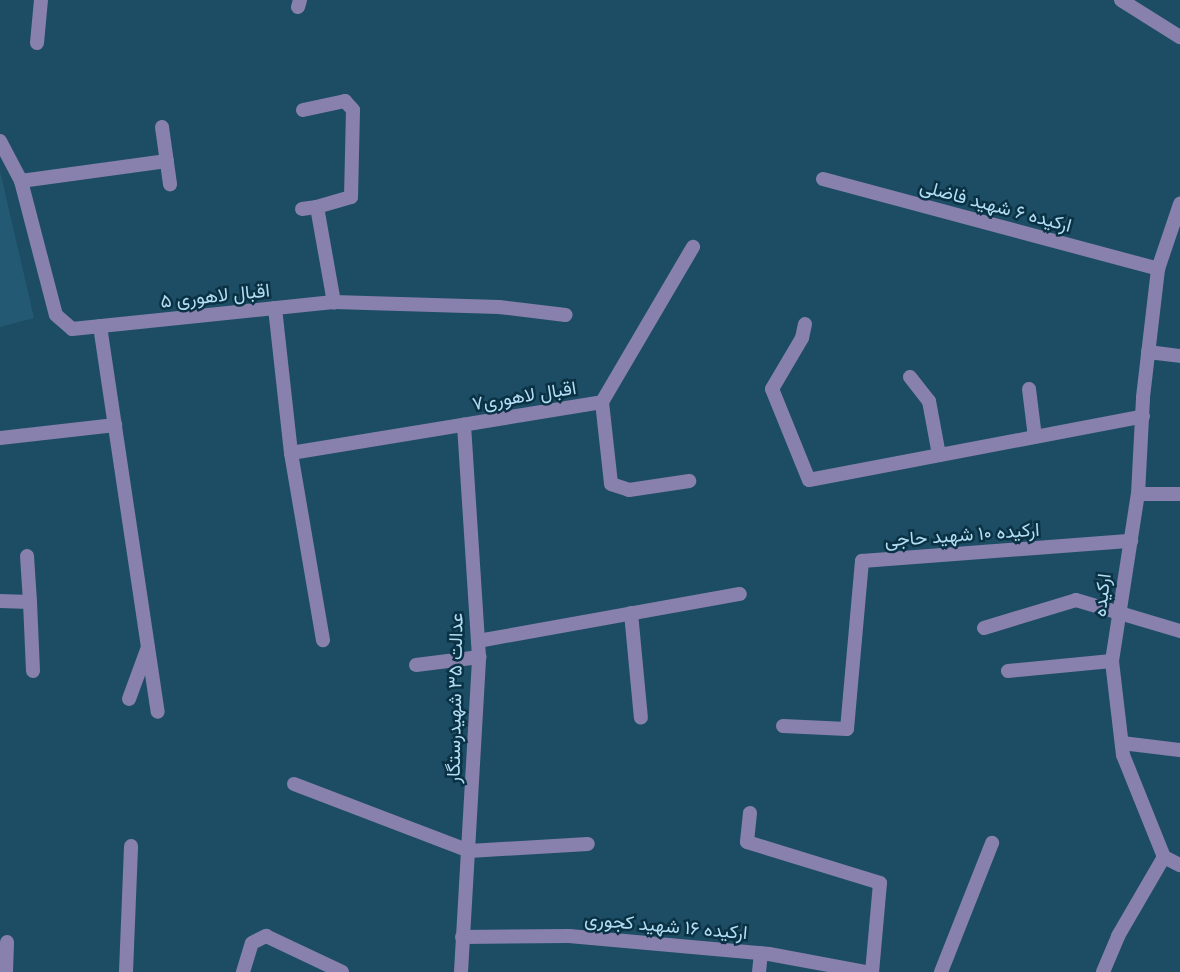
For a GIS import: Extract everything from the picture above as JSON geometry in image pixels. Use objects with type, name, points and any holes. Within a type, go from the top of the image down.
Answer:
[{"type":"street","points":[[37,43],[41,0]]},
{"type":"street","points":[[1121,0],[1180,37]]},
{"type":"street","points":[[302,209],[351,197],[352,110],[345,101],[303,110]]},
{"type":"street","points":[[162,127],[170,184]]},
{"type":"street","name":"اقبال لاهوری ۵","points":[[0,141],[21,181],[56,316],[72,329],[334,302],[499,307],[566,315]]},
{"type":"street","points":[[21,181],[167,161]]},
{"type":"street","name":"ارکیده ۶ شهید فاضلی","points":[[823,179],[1158,269]]},
{"type":"street","name":"ارکیده","points":[[1164,857],[1122,743],[1112,661],[1138,494],[1148,352],[1158,269],[1180,204]]},
{"type":"street","points":[[317,207],[334,302]]},
{"type":"street","points":[[602,402],[693,247]]},
{"type":"street","points":[[275,308],[291,453],[323,640]]},
{"type":"street","points":[[805,324],[802,338],[772,389],[808,480],[1143,416]]},
{"type":"street","points":[[100,326],[158,712]]},
{"type":"street","points":[[1148,352],[1180,356]]},
{"type":"street","points":[[910,377],[929,401],[939,455]]},
{"type":"street","points":[[1029,389],[1035,437]]},
{"type":"street","name":"اقبال لاهوری۷","points":[[291,453],[602,402],[611,484],[629,491],[689,481]]},
{"type":"street","name":"عدالت ۳۵ شهیدرستگار","points":[[461,972],[478,657],[464,424]]},
{"type":"street","points":[[0,438],[115,425]]},
{"type":"street","points":[[1138,494],[1180,494]]},
{"type":"street","name":"ارکیده ۱۰ شهید حاجی","points":[[783,726],[847,729],[863,561],[1131,541]]},
{"type":"street","points":[[27,556],[33,671]]},
{"type":"street","points":[[478,641],[740,594]]},
{"type":"street","points":[[984,628],[1076,600],[1180,631]]},
{"type":"street","points":[[0,601],[30,602]]},
{"type":"street","points":[[631,613],[641,718]]},
{"type":"street","points":[[130,699],[148,645]]},
{"type":"street","points":[[416,665],[478,657]]},
{"type":"street","points":[[1008,671],[1112,661]]},
{"type":"street","points":[[1122,743],[1180,750]]},
{"type":"street","points":[[294,784],[469,851],[588,844]]},
{"type":"street","points":[[750,813],[747,842],[880,883],[872,972]]},
{"type":"street","points":[[942,972],[992,843]]},
{"type":"street","points":[[126,972],[131,846]]},
{"type":"street","points":[[1103,972],[1118,936],[1164,857],[1180,865]]},
{"type":"street","points":[[243,972],[252,943],[266,936],[342,972]]},
{"type":"street","name":"ارکیده ۱۶ شهید کجوری","points":[[462,937],[569,936],[761,953],[866,972]]},
{"type":"street","points":[[6,942],[6,972]]},
{"type":"street","points":[[759,972],[761,953]]},
{"type":"shaded area","points":[[0,171],[34,318],[0,327]]}]
